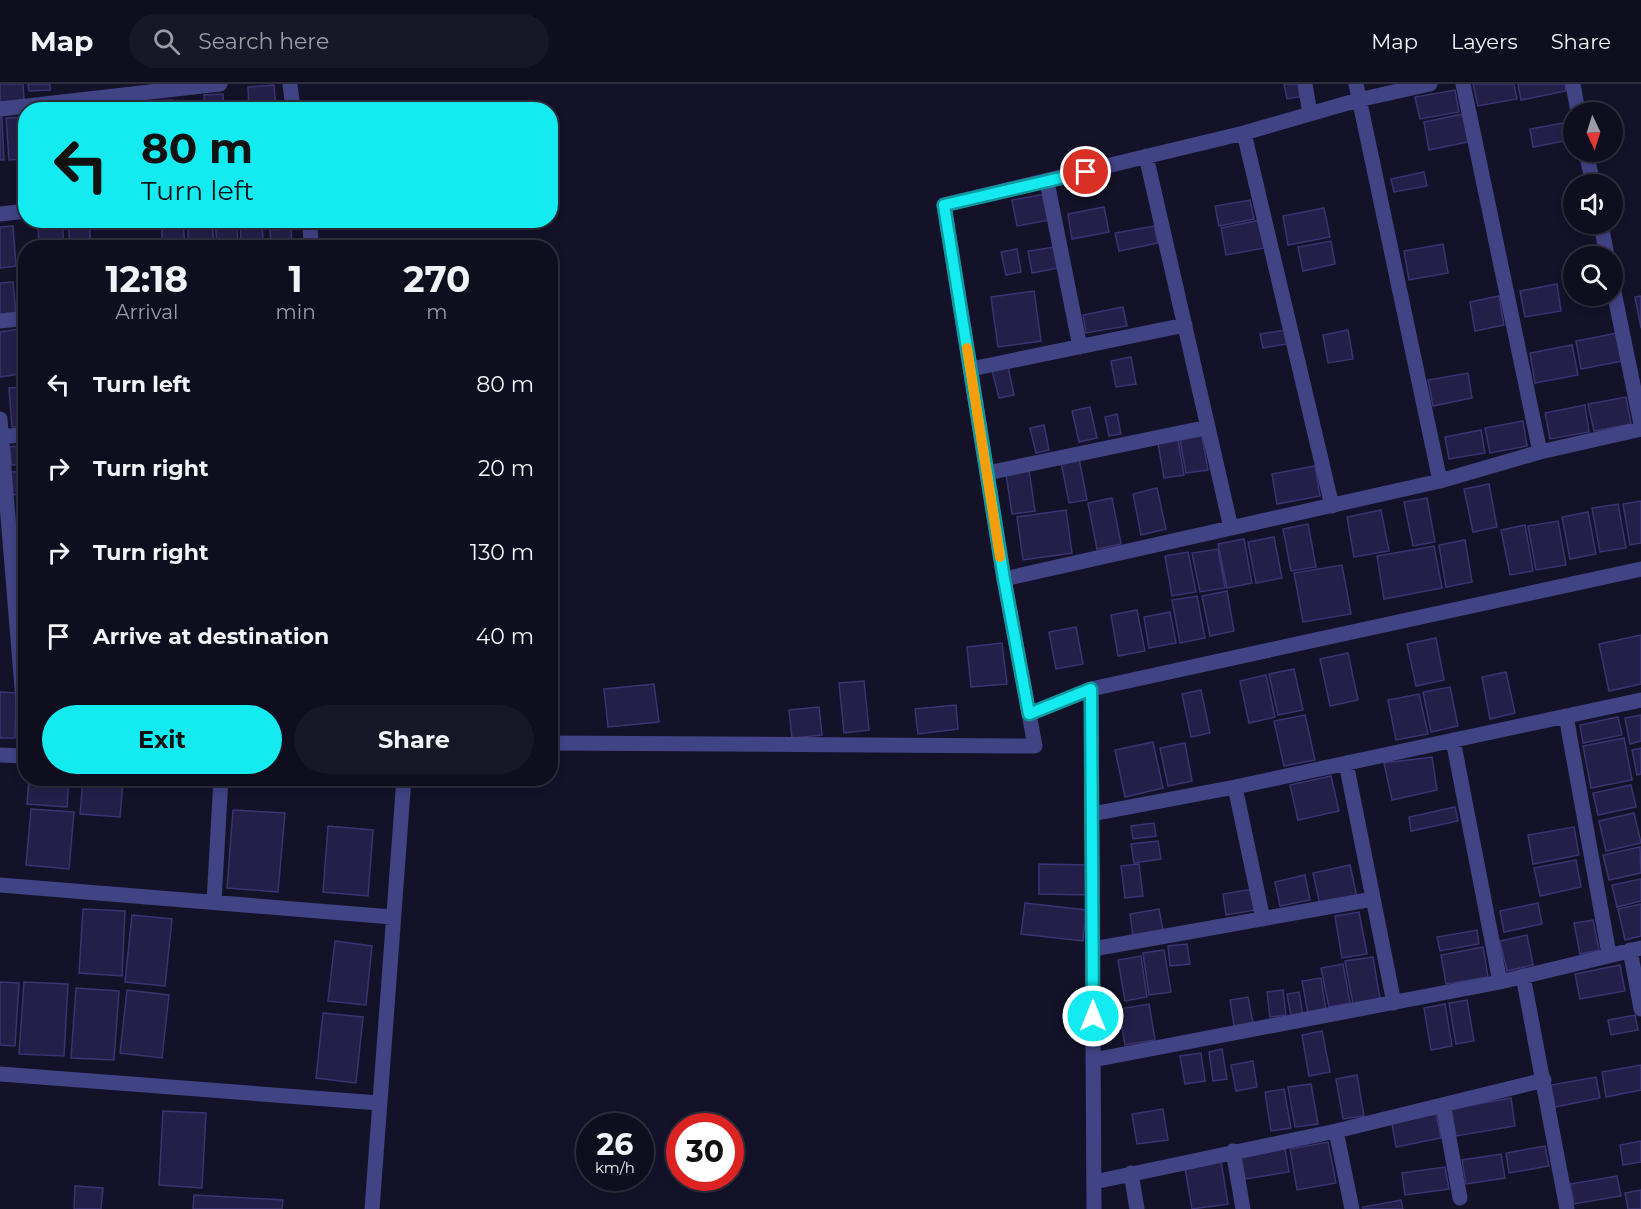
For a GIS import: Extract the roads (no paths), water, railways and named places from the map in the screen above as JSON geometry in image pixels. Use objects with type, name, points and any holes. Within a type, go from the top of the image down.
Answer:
[{"type":"street","points":[[62,102],[220,84]]},
{"type":"street","points":[[290,84],[292,102]]},
{"type":"street","points":[[1305,84],[1310,114]]},
{"type":"street","points":[[1356,84],[1440,481]]},
{"type":"street","points":[[558,743],[1035,746],[1004,579],[944,205],[1244,133],[1358,100],[1430,84]]},
{"type":"street","points":[[1463,84],[1540,452]]},
{"type":"street","points":[[1573,84],[1576,102]]},
{"type":"street","points":[[0,109],[18,107]]},
{"type":"street","points":[[1244,133],[1332,506]]},
{"type":"street","points":[[1146,156],[1231,528]]},
{"type":"street","points":[[1047,182],[1080,346]]},
{"type":"street","points":[[0,214],[18,212]]},
{"type":"street","points":[[1617,306],[1641,424]]},
{"type":"street","points":[[0,321],[18,319]]},
{"type":"street","points":[[971,369],[1185,325]]},
{"type":"street","points":[[0,419],[3,437],[5,553],[18,667]]},
{"type":"street","points":[[987,473],[1208,427]]},
{"type":"street","points":[[1004,579],[1440,481],[1540,452],[1641,429]]},
{"type":"street","points":[[3,437],[18,435]]},
{"type":"street","points":[[1029,714],[1091,689],[1641,569]]},
{"type":"street","points":[[1091,689],[1094,1209]]},
{"type":"street","points":[[1092,814],[1235,787],[1641,700]]},
{"type":"street","points":[[1566,716],[1609,954]]},
{"type":"street","points":[[1453,740],[1500,982]]},
{"type":"street","points":[[0,755],[18,756]]},
{"type":"street","points":[[1347,763],[1394,1003]]},
{"type":"street","points":[[214,902],[221,786]]},
{"type":"street","points":[[372,1209],[403,786]]},
{"type":"street","points":[[1235,787],[1263,919]]},
{"type":"street","points":[[0,885],[392,917]]},
{"type":"street","points":[[1093,949],[1373,899]]},
{"type":"street","points":[[1093,1060],[1500,982],[1636,949],[1641,1009]]},
{"type":"street","points":[[1523,976],[1567,1209]]},
{"type":"street","points":[[0,1074],[379,1103]]},
{"type":"street","points":[[1094,1182],[1336,1131],[1544,1080]]},
{"type":"street","points":[[1443,1105],[1460,1198]]},
{"type":"street","points":[[1336,1131],[1352,1209]]},
{"type":"street","points":[[1233,1151],[1243,1209]]},
{"type":"street","points":[[1131,1173],[1137,1209]]}]
